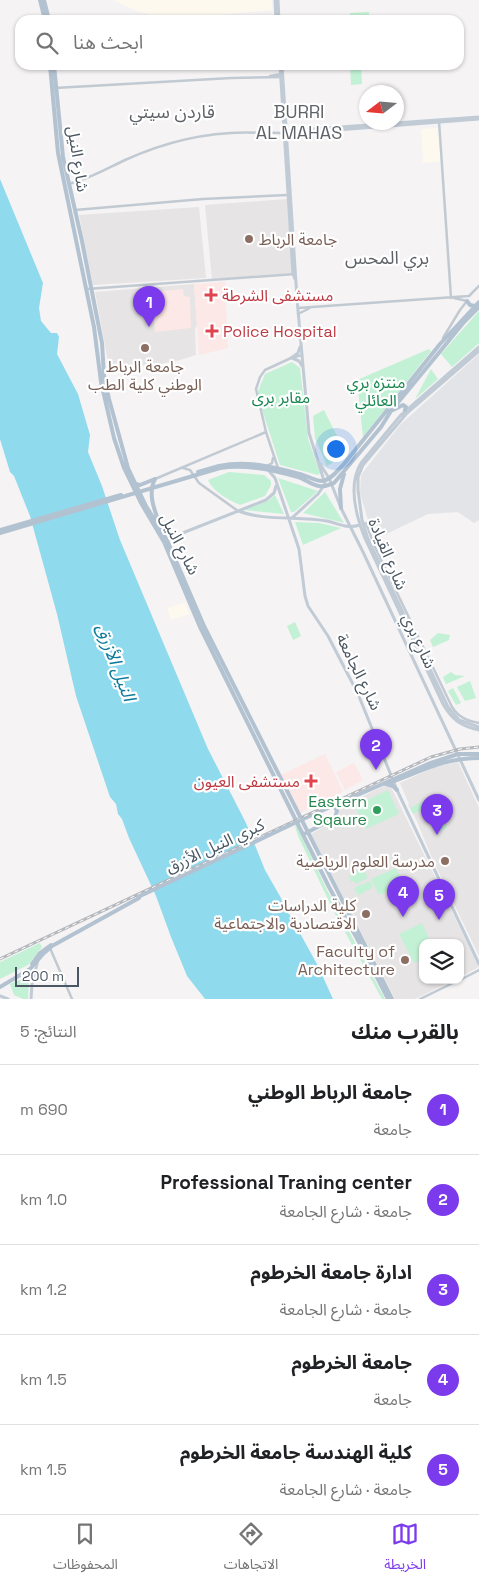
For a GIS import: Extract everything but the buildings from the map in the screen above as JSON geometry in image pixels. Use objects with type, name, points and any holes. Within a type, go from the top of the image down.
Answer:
[{"type":"main road","points":[[40,0],[44,15]]},
{"type":"main road","points":[[44,0],[48,15]]},
{"type":"main road","points":[[277,0],[278,15]]},
{"type":"main road","name":"شارع النيل","points":[[51,70],[64,157],[89,289],[101,382],[117,447],[126,473],[135,492],[166,541]]},
{"type":"main road","name":"شارع النيل","points":[[54,70],[60,161],[102,343],[104,376],[121,447],[146,506],[162,532],[204,626],[306,834],[392,999]]},
{"type":"main road","name":"شارع بري","points":[[281,70],[294,274],[310,438],[327,479],[479,800]]},
{"type":"main road","points":[[285,133],[479,118]]},
{"type":"main road","points":[[468,298],[470,304],[477,307]]},
{"type":"main road","points":[[293,517],[325,487],[339,478],[381,427],[391,411],[477,307],[479,302]]},
{"type":"main road","points":[[325,487],[327,479],[344,464],[440,344],[477,307]]},
{"type":"main road","points":[[291,358],[298,353],[301,342]]},
{"type":"main road","name":"شارع القيادة","points":[[363,524],[357,483],[363,465],[407,412],[479,347]]},
{"type":"main road","name":"شارع القيادة","points":[[479,351],[405,410],[370,451],[356,471],[355,490],[368,539],[451,712],[464,723],[479,727]]},
{"type":"main road","points":[[291,358],[299,361],[303,367]]},
{"type":"main road","points":[[391,411],[403,405],[406,407],[405,410]]},
{"type":"main road","points":[[341,508],[340,486],[350,465]]},
{"type":"main road","points":[[0,532],[220,467],[278,468],[327,479]]},
{"type":"main road","points":[[267,468],[325,487]]},
{"type":"main road","name":"شارع الجامعة","points":[[267,468],[277,483],[299,548],[306,600],[328,636],[352,682],[366,712],[396,790],[479,964]]},
{"type":"main road","points":[[136,484],[140,485],[155,479]]},
{"type":"main road","points":[[155,479],[152,484],[152,498],[162,532]]},
{"type":"main road","points":[[166,541],[270,498],[276,490],[277,483]]},
{"type":"main road","points":[[238,511],[329,522],[351,528],[363,524]]},
{"type":"main road","points":[[0,985],[29,967],[44,949],[139,897],[303,819],[457,752],[479,756]]},
{"type":"main road","points":[[335,805],[430,766],[479,756]]},
{"type":"main road","points":[[386,784],[393,786],[396,790]]},
{"type":"main road","points":[[306,834],[333,820],[337,813],[335,805]]},
{"type":"main road","name":"شارع النيل","points":[[306,834],[329,887],[388,999]]},
{"type":"main road","points":[[0,985],[30,969],[50,948],[139,897]]},
{"type":"main road","points":[[32,999],[32,984],[38,960]]},
{"type":"main road","points":[[0,996],[8,999]]},
{"type":"street","points":[[55,90],[282,76]]},
{"type":"street","points":[[439,121],[452,298]]},
{"type":"street","points":[[69,184],[86,180],[126,159],[173,143],[225,133],[285,133]]},
{"type":"street","points":[[75,210],[290,194]]},
{"type":"street","points":[[89,289],[294,274]]},
{"type":"street","points":[[440,344],[468,298],[479,286]]},
{"type":"street","points":[[452,298],[468,298]]},
{"type":"street","points":[[298,308],[468,298]]},
{"type":"street","points":[[458,299],[460,310]]},
{"type":"street","points":[[298,314],[311,307]]},
{"type":"street","points":[[278,468],[273,457],[256,395],[257,385],[265,370],[302,355]]},
{"type":"street","points":[[155,479],[266,432]]},
{"type":"street","points":[[267,468],[272,463],[273,457]]},
{"type":"street","points":[[182,468],[190,470],[199,483],[238,511]]},
{"type":"street","points":[[50,948],[72,999]]},
{"type":"street","points":[[464,978],[479,970]]},
{"type":"street","points":[[420,999],[452,984]]},
{"type":"shaded area","points":[[113,0],[272,0],[272,10],[219,15],[151,15],[137,11]]},
{"type":"shaded area","points":[[438,128],[441,161],[423,163],[421,129]]},
{"type":"shaded area","name":"جامعة الرباط","points":[[287,199],[292,273],[212,279],[205,205]]},
{"type":"shaded area","points":[[199,207],[206,278],[93,285],[79,215]]},
{"type":"shaded area","name":"Police Hospital","points":[[225,282],[228,348],[199,355],[194,284]]},
{"type":"shaded area","points":[[194,284],[197,325],[195,329],[196,355],[155,365],[109,367],[95,292]]},
{"type":"shaded area","points":[[183,289],[184,296],[190,297],[191,328],[155,332],[152,292]]},
{"type":"shaded area","points":[[479,354],[479,520],[474,523],[458,512],[428,514],[374,540],[360,493],[361,475],[400,425]]},
{"type":"shaded area","points":[[185,602],[190,614],[171,620],[167,608]]},
{"type":"shaded area","name":"مستشفى العيون","points":[[325,754],[343,792],[300,813],[281,775]]},
{"type":"shaded area","points":[[458,762],[479,808],[479,956],[432,858],[400,783],[435,767]]},
{"type":"shaded area","points":[[354,763],[363,780],[345,790],[336,772]]},
{"type":"shaded area","points":[[384,786],[391,787],[479,967],[464,975],[464,939],[419,939],[419,984],[446,984],[415,999],[395,999],[311,834],[340,818],[338,808]]},
{"type":"green space","points":[[369,12],[369,15],[350,15],[350,13]]},
{"type":"green space","points":[[350,70],[361,70],[362,84],[351,85]]},
{"type":"green space","points":[[479,311],[479,343],[452,367],[441,354]]},
{"type":"green space","name":"منتزه بري العائلي","points":[[429,349],[431,351],[363,437],[357,380]]},
{"type":"green space","name":"مقابر برى","points":[[292,362],[300,368],[308,439],[320,473],[318,475],[280,465],[257,394],[265,374]]},
{"type":"green space","points":[[431,369],[438,379],[415,399]]},
{"type":"green space","points":[[324,410],[346,454],[327,466],[315,438],[313,416]]},
{"type":"green space","points":[[229,472],[264,475],[271,481],[271,485],[265,496],[240,505],[217,492],[208,480]]},
{"type":"green space","points":[[278,478],[318,491],[294,512],[291,512]]},
{"type":"green space","points":[[325,492],[344,523],[303,513]]},
{"type":"green space","points":[[275,495],[284,514],[244,510],[268,501]]},
{"type":"green space","points":[[295,522],[319,523],[341,528],[303,545]]},
{"type":"green space","points":[[295,622],[301,636],[293,640],[287,626]]},
{"type":"green space","points":[[438,633],[450,635],[449,640],[433,647],[430,640]]},
{"type":"green space","points":[[451,672],[455,675],[465,676],[446,684],[443,677]]},
{"type":"green space","points":[[470,681],[476,698],[465,701],[457,687]]},
{"type":"green space","points":[[453,688],[461,703],[456,705],[448,691]]},
{"type":"green space","name":"Eastern Sqaure","points":[[388,790],[399,814],[366,829],[355,806]]},
{"type":"green space","points":[[423,801],[426,808],[413,814],[410,808]]},
{"type":"green space","points":[[443,817],[447,828],[438,832],[435,825],[438,824],[437,820]]},
{"type":"green space","points":[[296,824],[326,888],[385,999],[382,999],[335,914],[298,836]]},
{"type":"green space","points":[[396,868],[403,884],[379,895],[371,879]]},
{"type":"green space","points":[[363,869],[368,878],[356,884],[354,881],[351,882],[349,876]]},
{"type":"green space","points":[[370,881],[373,887],[371,889],[359,895],[357,894],[354,888]]},
{"type":"green space","points":[[422,923],[429,939],[419,939],[419,961],[414,963],[399,934]]},
{"type":"green space","points":[[40,943],[42,947],[28,965],[0,979],[0,962]]},
{"type":"green space","points":[[27,977],[29,979],[28,999],[23,999],[14,995],[10,984]]},
{"type":"water","name":"النيل الأزرق","points":[[0,179],[43,283],[39,308],[41,321],[51,333],[57,333],[59,337],[57,354],[78,394],[90,435],[88,452],[102,486],[120,540],[208,749],[246,823],[265,870],[281,898],[284,908],[290,915],[318,966],[333,999],[205,999],[187,976],[156,896],[122,819],[118,814],[116,804],[110,797],[76,696],[57,614],[30,516],[14,476],[10,472],[0,439]]},
{"type":"railway","points":[[0,959],[431,757],[460,749],[479,747]]},
{"type":"place","name":"جامعة الرباط","points":[[249,239]]},
{"type":"place","name":"مستشفى الشرطة","points":[[211,295]]},
{"type":"place","name":"جامعة الرباط الوطني","points":[[149,327]]},
{"type":"place","name":"Police Hospital","points":[[212,331]]},
{"type":"place","name":"جامعة الرباط الوطني كلية الطب","points":[[145,348]]},
{"type":"place","name":"Professional Traning center","points":[[376,770]]},
{"type":"place","name":"مستشفى العيون","points":[[311,781]]},
{"type":"place","name":"Eastern Sqaure","points":[[377,810]]},
{"type":"place","name":"ادارة جامعة الخرطوم","points":[[437,835]]},
{"type":"place","name":"مدرسة العلوم الرياضية","points":[[445,861]]},
{"type":"place","name":"كلية الدراسات الاقتصادية والاجتماعية","points":[[366,914]]},
{"type":"place","name":"جامعة الخرطوم","points":[[403,917]]},
{"type":"place","name":"كلية الهندسة جامعة الخرطوم","points":[[439,920]]},
{"type":"place","name":"Faculty of Architecture","points":[[405,960]]},
{"type":"district","name":"قاردن سيتي","points":[[172,111]]},
{"type":"district","name":"BURRI AL MAHAS","points":[[299,121]]},
{"type":"district","name":"بري المحس","points":[[387,257]]}]
